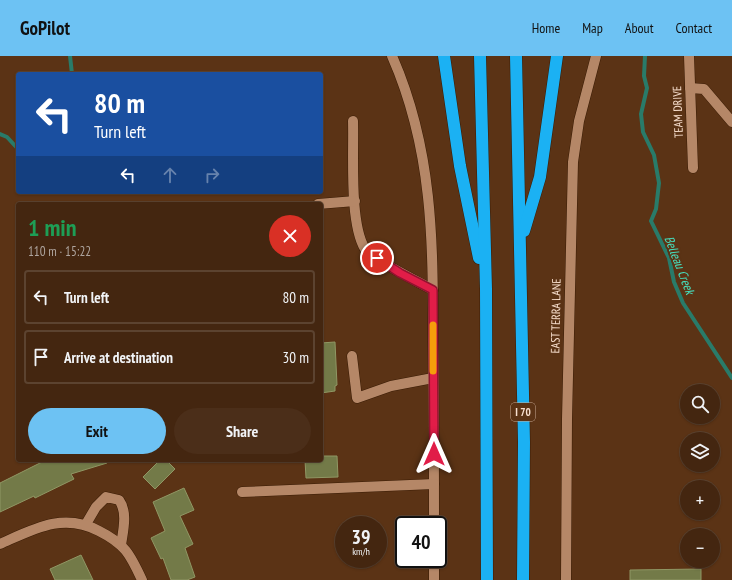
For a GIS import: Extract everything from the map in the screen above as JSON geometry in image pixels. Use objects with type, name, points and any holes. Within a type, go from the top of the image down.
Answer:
[{"type":"highway","points":[[444,56],[460,166],[486,288]]},
{"type":"highway","points":[[480,56],[486,288],[487,580]]},
{"type":"highway","name":"I 70","points":[[516,56],[524,442],[523,580]]},
{"type":"highway","points":[[521,244],[540,177],[557,56]]},
{"type":"street","points":[[392,56],[406,87],[421,145],[430,204],[433,290],[434,516]]},
{"type":"street","name":"EAST TERRA LANE","points":[[566,580],[567,419],[573,162],[579,121],[596,56]]},
{"type":"street","name":"TEAM DRIVE","points":[[689,56],[693,168]]},
{"type":"street","points":[[690,88],[704,89],[732,122]]},
{"type":"street","points":[[354,121],[355,218],[365,250],[400,273],[433,290]]},
{"type":"street","points":[[323,204],[355,201]]},
{"type":"street","points":[[352,356],[357,398],[391,386],[434,378]]},
{"type":"street","points":[[242,492],[434,484]]},
{"type":"street","points":[[86,524],[96,507],[106,497],[118,500],[122,504],[124,518],[120,545]]},
{"type":"street","points":[[0,544],[49,524],[62,522],[86,524],[116,540],[128,552],[142,580]]},
{"type":"street","points":[[434,568],[434,580]]},
{"type":"building","points":[[335,342],[337,385],[335,386],[335,391],[323,393],[323,343]]},
{"type":"building","points":[[323,456],[337,456],[338,477],[306,478],[305,462],[323,462]]},
{"type":"building","points":[[42,462],[107,462],[71,474],[74,479],[35,498],[34,496],[0,512],[0,483]]},
{"type":"building","points":[[158,462],[168,462],[175,469],[155,489],[143,477]]},
{"type":"building","points":[[184,488],[194,510],[180,516],[193,544],[185,548],[195,577],[187,580],[171,580],[163,558],[161,559],[151,538],[165,531],[153,502]]},
{"type":"building","points":[[81,555],[93,580],[55,580],[50,569]]},
{"type":"building","points":[[701,569],[701,580],[630,580],[630,570]]},
{"type":"waterway","name":"Belleau Creek","points":[[70,56],[72,72]]},
{"type":"waterway","name":"Belleau Creek","points":[[645,56],[644,76],[647,88],[641,114],[643,132],[654,155],[659,183],[656,209],[651,221],[669,258],[674,282],[683,303],[732,378]]},
{"type":"waterway","name":"Belleau Creek","points":[[0,134],[7,137],[16,147]]},
{"type":"slow traffic","points":[[433,325],[433,371]]},
{"type":"route","points":[[377,258],[400,273],[433,290],[434,454]]}]
